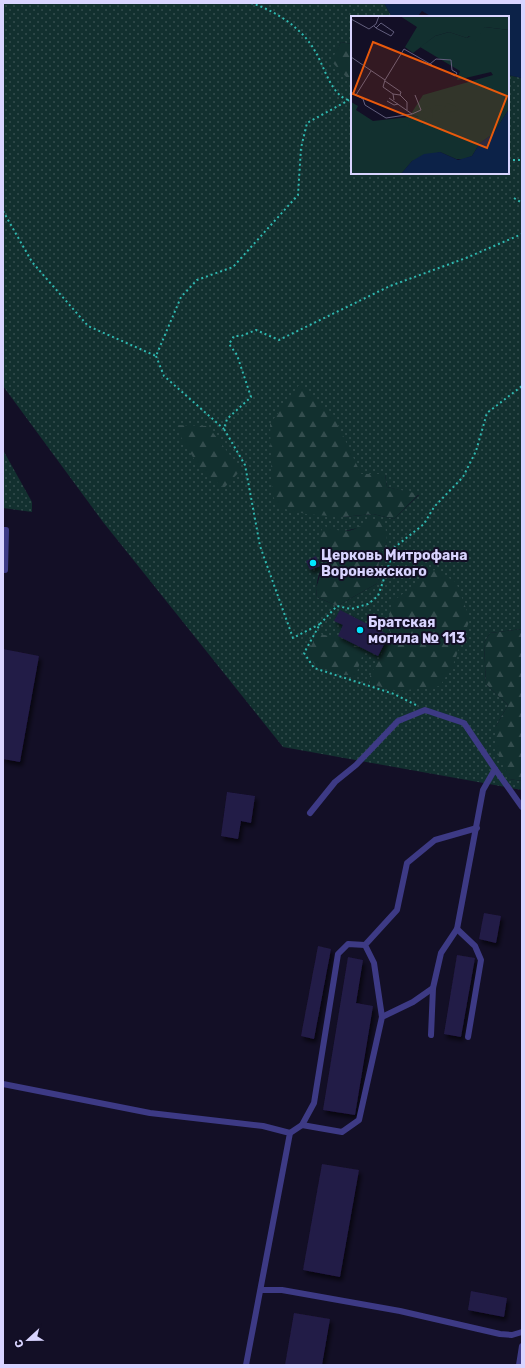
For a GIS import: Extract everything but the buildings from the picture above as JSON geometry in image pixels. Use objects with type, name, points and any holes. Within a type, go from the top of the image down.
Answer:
[{"type":"lane","points":[[3,530],[6,530],[5,570]]},
{"type":"lane","points":[[310,813],[335,782],[356,765],[398,721],[426,710],[464,723],[522,807]]},
{"type":"lane","points":[[431,1035],[433,988],[441,953],[457,929],[483,790],[495,769]]},
{"type":"lane","points":[[365,945],[397,910],[407,863],[435,840],[477,828]]},
{"type":"lane","points":[[457,929],[475,946],[480,960],[468,1037]]},
{"type":"lane","points":[[246,1365],[290,1133],[302,1125],[314,1103],[338,954],[348,944],[365,945]]},
{"type":"lane","points":[[302,1125],[342,1132],[359,1120],[382,1017],[374,963],[365,945]]},
{"type":"lane","points":[[382,1017],[413,1002],[433,988]]},
{"type":"lane","points":[[3,1084],[150,1113],[263,1126],[290,1133]]},
{"type":"lane","points":[[261,1290],[282,1290],[400,1311],[500,1334],[512,1335],[522,1332]]},
{"type":"lane","points":[[519,1365],[522,1346]]},
{"type":"path","points":[[251,3],[266,8],[301,31],[315,50],[327,76],[341,96],[351,101]]},
{"type":"path","points":[[156,356],[181,297],[197,280],[234,267],[298,194],[301,148],[307,123],[351,101]]},
{"type":"path","points":[[509,160],[522,160]]},
{"type":"path","points":[[514,198],[522,203]]},
{"type":"path","points":[[3,211],[32,262],[88,326],[156,356],[164,376],[224,429],[245,465],[260,546],[293,638],[320,624]]},
{"type":"path","points":[[224,429],[227,419],[251,397],[237,355],[229,344],[234,336],[241,336],[256,330],[279,340],[390,286],[466,258],[522,234]]},
{"type":"path","points":[[426,710],[394,694],[314,668],[304,653],[320,624],[337,606],[351,609],[368,604],[378,596],[395,547],[424,524],[434,507],[463,477],[476,451],[487,413],[522,386]]},
{"type":"green space","points":[[3,3],[384,3],[391,16],[351,16],[351,44],[341,42],[332,61],[351,82],[351,174],[509,174],[509,75],[522,78],[522,629],[490,633],[484,643],[486,684],[508,705],[496,726],[509,779],[522,781],[522,790],[283,747],[103,522],[3,386]],"holes":[[[361,474],[385,474],[387,487],[419,495],[394,519],[373,514],[342,517]],[[362,527],[387,542],[379,556],[378,583],[337,606],[317,597],[316,589],[323,563],[340,532]]]},
{"type":"green space","points":[[341,42],[351,44],[351,82],[331,61]]},
{"type":"green space","points":[[299,385],[333,414],[361,474],[385,474],[387,487],[419,494],[394,519],[373,514],[342,517],[306,514],[277,507],[272,492],[270,424]]},
{"type":"green space","points":[[174,425],[208,426],[241,470],[224,488],[200,469]]},
{"type":"green space","points":[[3,450],[32,502],[32,512],[3,508]]},
{"type":"green space","points":[[369,518],[385,523],[387,542],[379,556],[378,583],[337,606],[317,597],[316,588],[326,557],[317,538],[324,526],[337,530],[348,531],[359,527]]},
{"type":"green space","points":[[434,570],[456,582],[470,619],[453,665],[440,686],[398,691],[370,684],[370,676],[391,636],[388,622],[392,602]]},
{"type":"green space","points":[[522,629],[522,781],[509,779],[496,750],[496,726],[508,705],[486,684],[484,643],[490,633]]},
{"type":"green space","points":[[318,634],[338,637],[364,650],[356,675],[342,675],[315,665],[307,653]]},
{"type":"water","points":[[384,3],[522,3],[522,78],[509,75],[509,16],[430,16],[422,11],[418,16],[391,16]]},
{"type":"place","name":"Церковь Митрофана Воронежского","points":[[313,563]]},
{"type":"place","name":"Братская могила № 113","points":[[360,630]]}]
